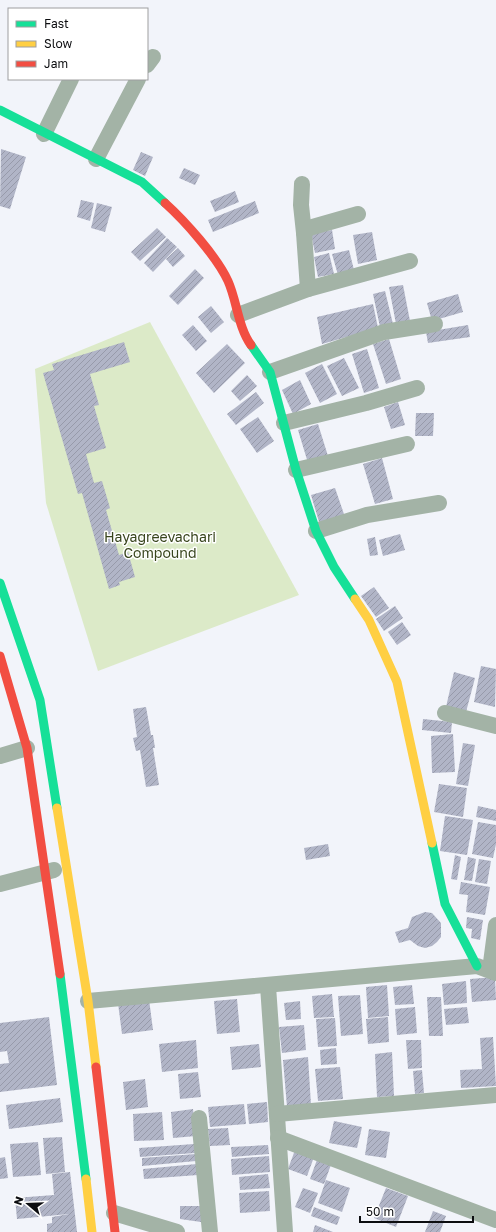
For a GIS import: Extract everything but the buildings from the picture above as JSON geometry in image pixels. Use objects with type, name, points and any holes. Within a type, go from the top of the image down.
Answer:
[{"type":"main road","points":[[0,110],[44,134],[142,182],[176,213],[214,259],[228,281],[238,315],[248,341],[270,372],[296,470],[316,531],[334,567],[369,620],[397,682],[445,904],[488,970]]},
{"type":"main road","points":[[0,583],[40,700],[88,1001],[114,1213],[114,1232]]},
{"type":"main road","points":[[0,656],[27,748],[66,1017],[92,1232]]},
{"type":"street","points":[[44,134],[71,80]]},
{"type":"street","points":[[96,159],[137,80]]},
{"type":"street","points":[[302,184],[301,205],[308,289]]},
{"type":"street","points":[[304,233],[309,228],[358,214]]},
{"type":"street","points":[[238,315],[308,289],[410,261]]},
{"type":"street","points":[[270,372],[384,332],[435,324]]},
{"type":"street","points":[[284,423],[366,403],[417,388]]},
{"type":"street","points":[[296,470],[407,444]]},
{"type":"street","points":[[316,531],[367,515],[439,503]]},
{"type":"street","points":[[446,713],[496,726]]},
{"type":"street","points":[[0,756],[27,748]]},
{"type":"street","points":[[0,884],[46,873],[67,864]]},
{"type":"street","points":[[88,1001],[488,970],[496,925]]},
{"type":"street","points":[[268,986],[285,1232]]},
{"type":"street","points":[[277,1114],[496,1095]]},
{"type":"street","points":[[200,1118],[210,1232]]},
{"type":"street","points":[[278,1138],[496,1220]]},
{"type":"street","points":[[114,1213],[177,1232]]},
{"type":"green space","name":"Hayagreevachari Compound","points":[[150,322],[299,595],[98,671],[46,503],[35,369]]},
{"type":"traffic: fast","points":[[0,110],[142,182],[165,203]]},
{"type":"traffic: fast","points":[[251,345],[270,372],[296,470],[316,531],[334,567],[355,599]]},
{"type":"traffic: fast","points":[[0,583],[40,700],[57,808]]},
{"type":"traffic: fast","points":[[432,843],[445,904],[477,966]]},
{"type":"traffic: fast","points":[[60,974],[86,1179]]},
{"type":"traffic: slow","points":[[355,599],[369,620],[397,682],[432,843]]},
{"type":"traffic: slow","points":[[57,808],[88,1001],[96,1067]]},
{"type":"traffic: slow","points":[[86,1179],[92,1232]]},
{"type":"traffic: jam","points":[[165,203],[182,219],[200,240],[223,271],[231,289],[243,330],[251,345]]},
{"type":"traffic: jam","points":[[0,656],[27,748],[60,974]]},
{"type":"traffic: jam","points":[[96,1067],[115,1232]]}]
